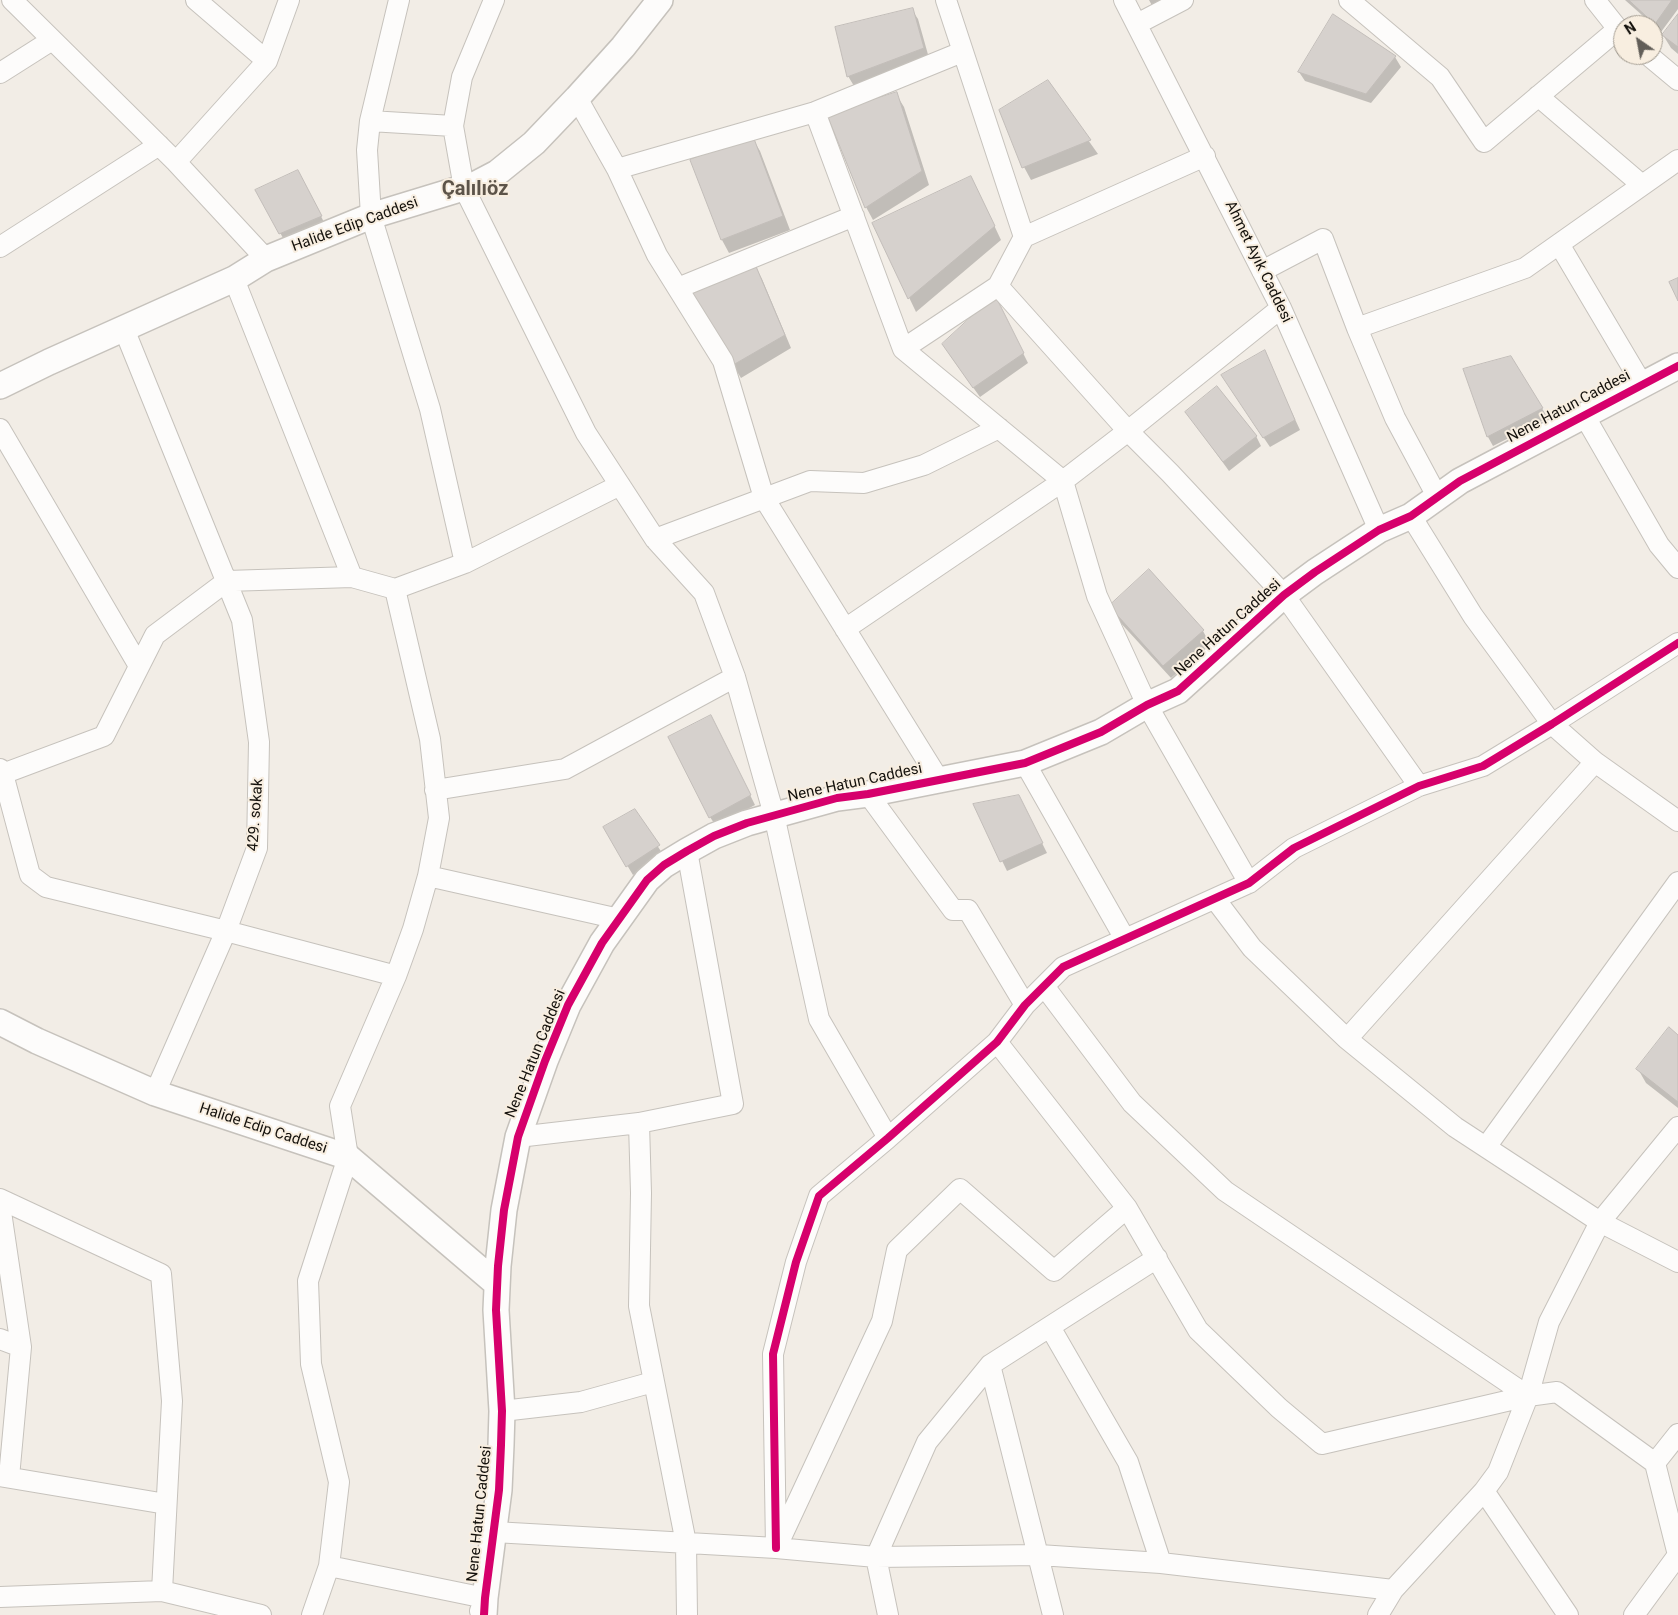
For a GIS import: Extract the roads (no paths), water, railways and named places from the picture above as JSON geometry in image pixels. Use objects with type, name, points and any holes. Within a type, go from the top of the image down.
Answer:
[{"type":"street","points":[[12,0],[176,162],[266,259]]},
{"type":"street","points":[[196,0],[267,61]]},
{"type":"street","points":[[176,162],[267,61],[289,0]]},
{"type":"street","points":[[399,0],[370,122],[367,150],[371,216],[430,409],[465,563]]},
{"type":"street","points":[[494,0],[462,77],[453,126],[464,188],[586,433],[655,539],[704,593],[735,677],[774,815],[819,1019],[888,1138]]},
{"type":"street","name":"Halide Edip Caddesi","points":[[0,386],[234,279],[266,259],[371,216],[476,184],[497,173],[534,143],[577,98],[623,47],[660,0]]},
{"type":"street","points":[[946,0],[1024,237]]},
{"type":"street","name":"Ahmet Ayık Caddesi","points":[[1124,0],[1281,308],[1380,530]]},
{"type":"street","points":[[1137,24],[1183,0]]},
{"type":"street","points":[[1349,0],[1440,77],[1484,142],[1538,96],[1613,37]]},
{"type":"street","points":[[1595,0],[1613,23]]},
{"type":"street","points":[[0,73],[52,40]]},
{"type":"street","points":[[617,169],[814,112],[962,52]]},
{"type":"street","points":[[1660,65],[1678,80]]},
{"type":"street","points":[[1538,96],[1642,185]]},
{"type":"street","points":[[577,98],[617,169],[657,256],[723,361],[764,498],[939,780]]},
{"type":"street","points":[[814,112],[903,350],[1063,481],[1097,596],[1147,705],[1249,883]]},
{"type":"street","points":[[370,122],[453,126]]},
{"type":"street","points":[[0,247],[159,145]]},
{"type":"street","points":[[903,350],[998,286],[1024,237],[1205,156]]},
{"type":"street","points":[[1357,328],[1525,268],[1678,160]]},
{"type":"street","points":[[678,288],[854,216]]},
{"type":"street","points":[[1262,270],[1323,238],[1357,328],[1395,418],[1438,498]]},
{"type":"street","points":[[1559,244],[1642,384]]},
{"type":"street","points":[[234,279],[352,577]]},
{"type":"street","points":[[998,286],[1128,431],[1284,595],[1419,786]]},
{"type":"street","points":[[845,629],[1063,481],[1281,308]]},
{"type":"street","name":"429. sokak","points":[[124,329],[242,620],[260,742],[257,848],[226,931],[155,1093]]},
{"type":"street","name":"Nene Hatun Caddesi","points":[[483,1609],[499,1490],[502,1411],[496,1310],[497,1284],[504,1210],[518,1137],[545,1061],[568,1005],[602,943],[647,880],[664,865],[714,836],[774,815],[837,798],[868,794],[972,772],[1025,764],[1101,732],[1147,705],[1178,691],[1284,595],[1315,572],[1380,530],[1411,516],[1460,481],[1678,366]]},
{"type":"street","points":[[1584,415],[1659,544],[1678,568]]},
{"type":"street","points":[[655,539],[810,481],[864,483],[924,465],[999,428]]},
{"type":"street","points":[[0,430],[139,666]]},
{"type":"street","points":[[396,976],[226,931],[46,887],[30,875],[1,773],[104,736],[155,635],[226,580],[352,577],[395,589],[465,563],[620,485]]},
{"type":"street","points":[[1411,516],[1473,616],[1552,724],[1595,762],[1678,821]]},
{"type":"street","points":[[312,1615],[329,1566],[339,1482],[311,1364],[308,1280],[348,1157],[340,1106],[396,976],[413,929],[428,876],[439,818],[430,740],[395,589]]},
{"type":"street","points":[[776,1548],[773,1354],[796,1262],[819,1196],[888,1138],[996,1042],[1025,1005],[1063,968],[1249,883],[1294,848],[1419,786],[1483,766],[1678,643]]},
{"type":"street","points":[[436,790],[565,769],[735,677]]},
{"type":"street","points":[[1347,1039],[1595,762]]},
{"type":"street","points":[[1025,764],[1125,939]]},
{"type":"street","points":[[868,794],[953,910],[968,910],[1025,1005]]},
{"type":"street","points":[[518,1137],[639,1122],[733,1104],[687,850]]},
{"type":"street","points":[[428,876],[619,919]]},
{"type":"street","points":[[1486,1147],[1678,882]]},
{"type":"street","points":[[1216,899],[1252,948],[1347,1039],[1455,1127],[1600,1222],[1678,1262]]},
{"type":"street","points":[[1044,986],[1132,1103],[1225,1190],[1528,1396]]},
{"type":"street","name":"Halide Edip Caddesi","points":[[0,1022],[37,1041],[155,1093],[348,1157],[497,1284]]},
{"type":"street","points":[[996,1042],[1127,1208],[1198,1330],[1279,1408],[1322,1444],[1528,1396],[1557,1392],[1655,1464],[1678,1555],[1634,1615]]},
{"type":"street","points":[[639,1122],[641,1193],[639,1306],[686,1543],[687,1615]]},
{"type":"street","points":[[1378,1615],[1393,1590],[1484,1491],[1498,1472],[1528,1396],[1549,1322],[1600,1222],[1678,1127]]},
{"type":"street","points":[[776,1548],[882,1321],[897,1250],[960,1189],[1054,1271],[1127,1208]]},
{"type":"street","points":[[0,1199],[160,1274],[172,1401],[162,1591]]},
{"type":"street","points":[[0,1205],[21,1348],[4,1476],[166,1504]]},
{"type":"street","points":[[888,1615],[876,1557],[927,1442],[990,1365],[1156,1258]]},
{"type":"street","points":[[1050,1327],[1128,1462],[1161,1562]]},
{"type":"street","points":[[0,1339],[21,1348]]},
{"type":"street","points":[[990,1365],[1053,1615]]},
{"type":"street","points":[[502,1411],[581,1402],[653,1382]]},
{"type":"street","points":[[1655,1464],[1678,1434]]},
{"type":"street","points":[[1484,1491],[1568,1615]]},
{"type":"street","points":[[494,1532],[776,1548],[876,1557],[1039,1555],[1161,1562],[1393,1590]]},
{"type":"street","points":[[329,1566],[483,1609]]},
{"type":"street","points":[[0,1596],[162,1591],[198,1607],[262,1615]]},
{"type":"district","name":"Çalılıöz","points":[[475,190]]}]
